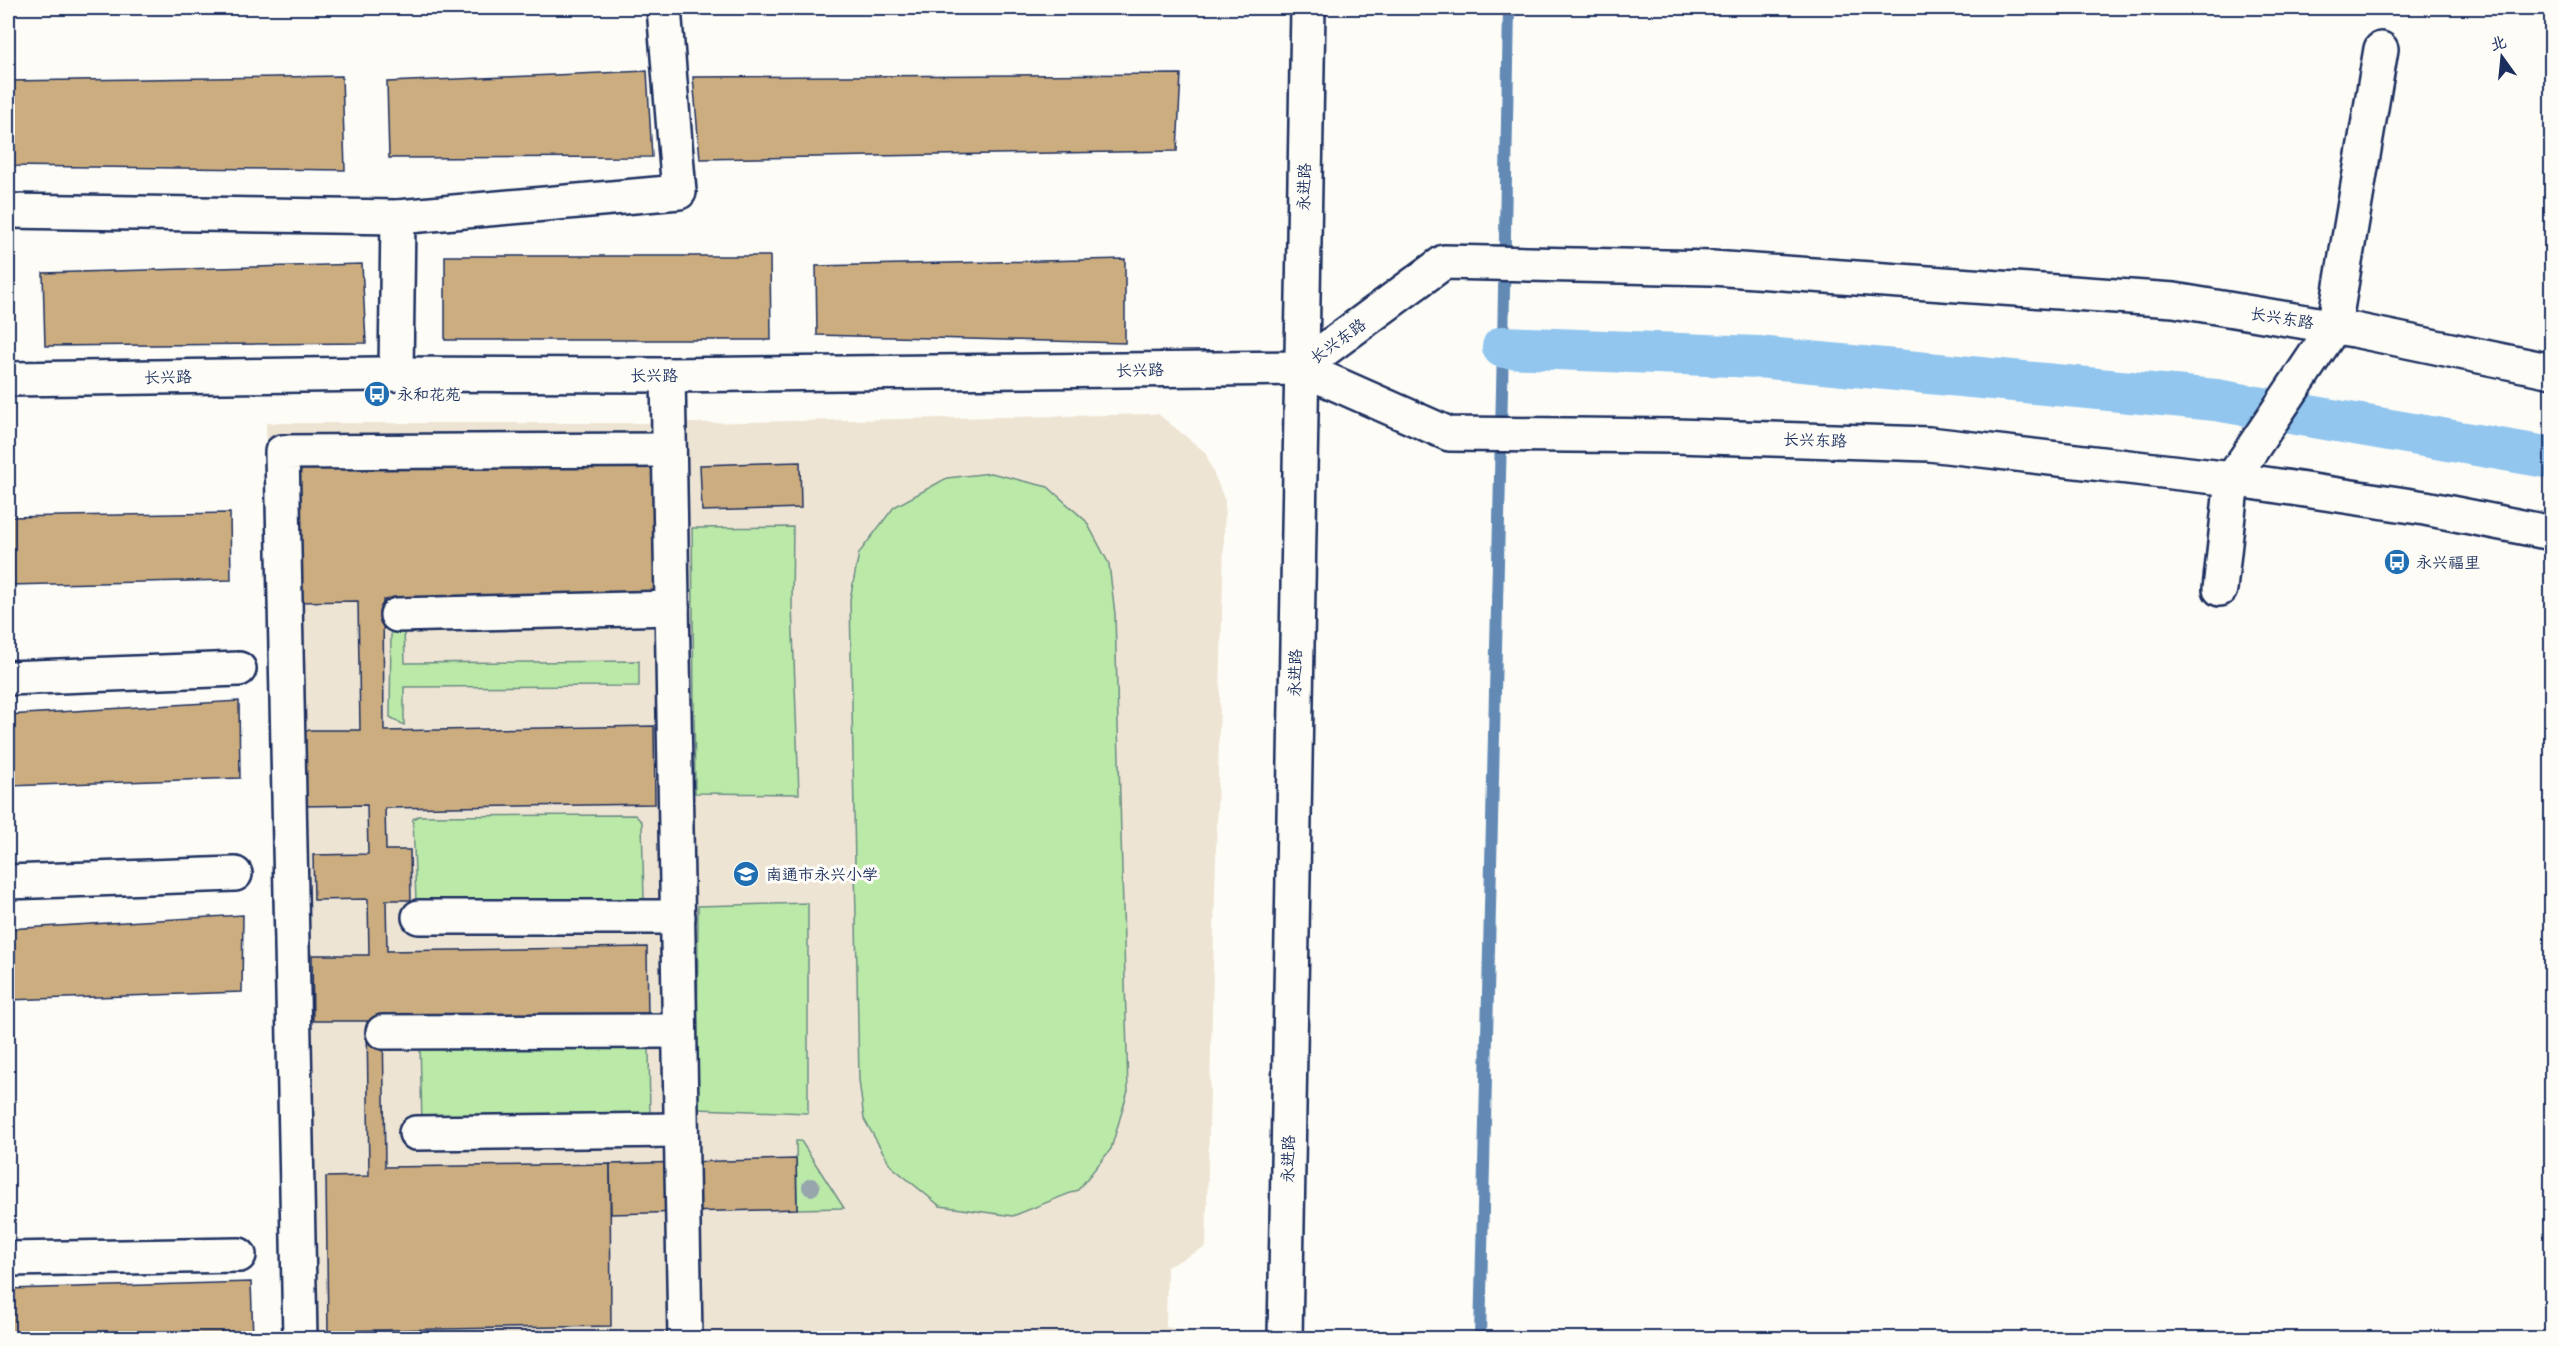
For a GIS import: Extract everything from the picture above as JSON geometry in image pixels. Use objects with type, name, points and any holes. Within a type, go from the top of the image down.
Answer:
[{"type":"street","points":[[8,211],[398,217],[680,192],[664,8]]},
{"type":"street","name":"永进路","points":[[1285,1338],[1308,8]]},
{"type":"street","points":[[2220,589],[2232,479],[2334,327],[2381,49]]},
{"type":"street","points":[[396,374],[398,217]]},
{"type":"street","name":"长兴东路","points":[[2552,371],[2334,327],[2175,300],[1712,268],[1444,262],[1300,368],[1449,434],[1677,436],[1929,444],[2232,479],[2425,508],[2552,533]]},
{"type":"street","name":"长兴路","points":[[8,379],[1300,368]]},
{"type":"street","points":[[668,375],[685,1338]]},
{"type":"street","points":[[300,1338],[282,452],[669,450]]},
{"type":"street","points":[[397,615],[672,608]]},
{"type":"street","points":[[8,678],[239,669]]},
{"type":"street","points":[[8,882],[236,874]]},
{"type":"street","points":[[419,917],[678,917]]},
{"type":"street","points":[[383,1032],[679,1031]]},
{"type":"street","points":[[416,1133],[680,1130]]},
{"type":"street","points":[[8,1259],[239,1255]]},
{"type":"shaded area","name":"南通市永兴小学","points":[[1158,414],[1205,452],[1225,501],[1206,1247],[1167,1267],[1166,1327],[1215,1338],[288,1338],[266,423],[697,423]]},
{"type":"green space","points":[[991,473],[1048,487],[1086,521],[1109,564],[1115,614],[1128,1091],[1111,1149],[1078,1190],[1013,1216],[940,1206],[891,1166],[864,1119],[859,1080],[850,599],[859,553],[894,507],[947,478]]},
{"type":"green space","points":[[793,527],[792,604],[799,794],[695,793],[692,528]]},
{"type":"green space","points":[[404,627],[405,663],[639,661],[639,686],[404,687],[404,725],[390,717],[391,632]]},
{"type":"green space","points":[[635,815],[642,822],[644,898],[640,905],[420,905],[416,901],[413,819],[418,816]]},
{"type":"green space","points":[[808,903],[808,1113],[697,1109],[698,906]]},
{"type":"green space","points":[[420,1042],[649,1045],[650,1121],[422,1124]]},
{"type":"green space","points":[[796,1141],[801,1141],[844,1208],[797,1209]]},
{"type":"building","points":[[647,71],[652,157],[389,158],[387,82]]},
{"type":"building","points":[[1181,74],[1177,151],[700,159],[693,77]]},
{"type":"building","points":[[342,76],[345,170],[8,166],[8,81]]},
{"type":"building","points":[[445,256],[770,256],[771,340],[445,340]]},
{"type":"building","points":[[1125,259],[1125,343],[817,335],[816,266]]},
{"type":"building","points":[[362,264],[366,343],[45,346],[43,273]]},
{"type":"building","points":[[665,458],[667,596],[383,600],[384,731],[654,726],[655,804],[385,808],[386,850],[410,850],[411,900],[386,900],[387,951],[647,947],[648,1018],[383,1022],[385,1167],[610,1164],[611,1326],[328,1331],[326,1177],[369,1176],[367,1021],[313,1021],[312,955],[369,955],[368,899],[314,900],[313,855],[368,854],[367,805],[301,806],[300,730],[360,730],[358,601],[292,602],[290,463]]},
{"type":"building","points":[[800,462],[801,508],[702,511],[700,465]]},
{"type":"building","points":[[230,513],[231,580],[8,585],[8,517]]},
{"type":"building","points":[[239,701],[240,778],[8,786],[8,715]]},
{"type":"building","points":[[243,915],[242,992],[8,1000],[8,929]]},
{"type":"building","points":[[796,1159],[797,1209],[611,1214],[610,1164]]},
{"type":"building","points":[[251,1282],[253,1338],[8,1338],[8,1289]]},
{"type":"waterway","points":[[1480,1338],[1509,8]]},
{"type":"waterway","points":[[1503,347],[1758,357],[2216,400],[2552,458]]},
{"type":"place","name":"永和花苑","points":[[377,394]]},
{"type":"place","name":"永兴福里","points":[[2397,562]]},
{"type":"place","name":"南通市永兴小学","points":[[746,874]]}]
